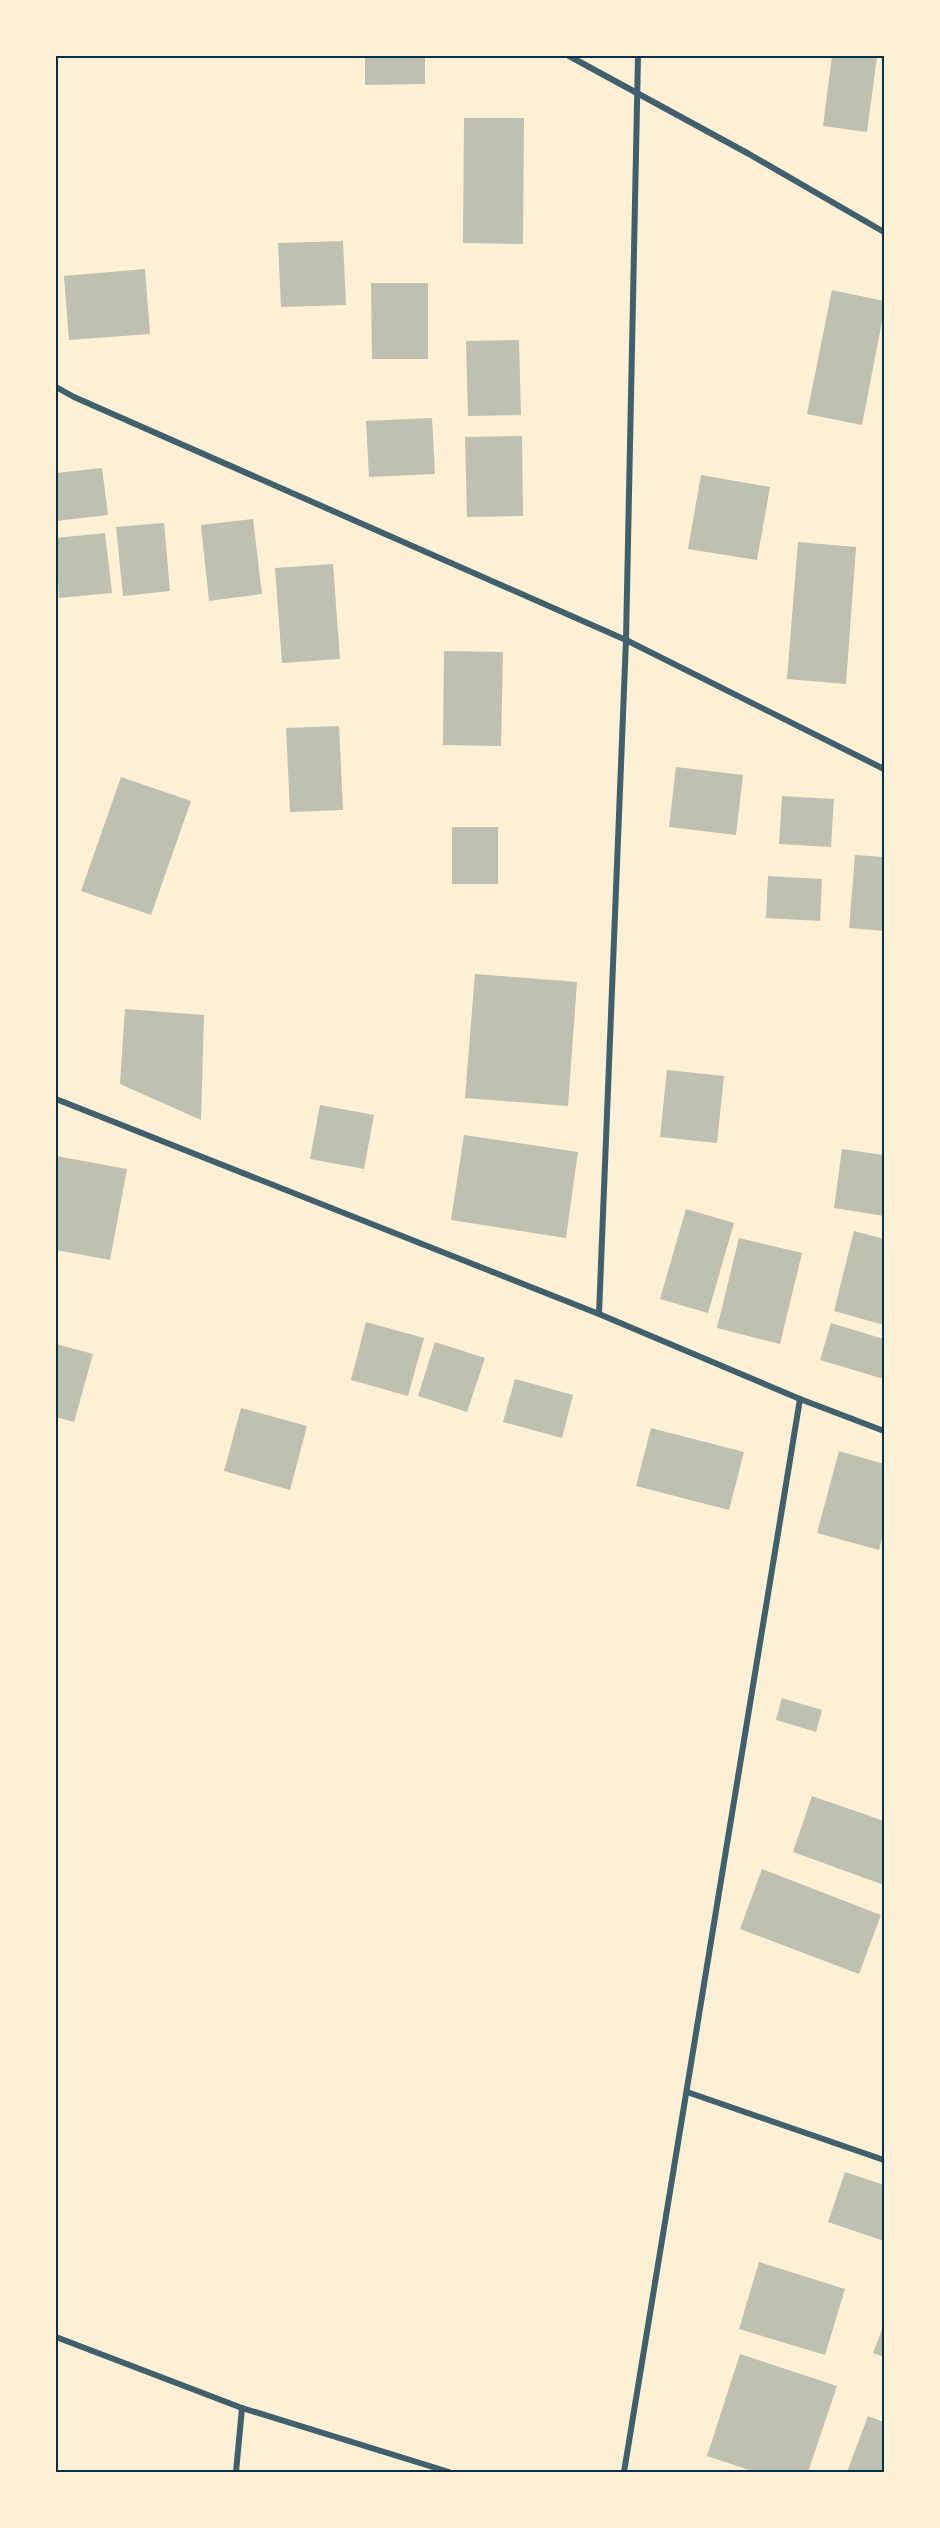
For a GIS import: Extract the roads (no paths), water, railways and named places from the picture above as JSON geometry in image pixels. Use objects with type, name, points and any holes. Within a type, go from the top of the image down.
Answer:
[{"type":"street","points":[[569,56],[636,91],[885,232]]},
{"type":"street","points":[[599,1314],[626,640],[638,56]]},
{"type":"street","points":[[56,387],[74,397],[626,640],[885,769]]},
{"type":"street","points":[[56,1099],[599,1314],[800,1399],[885,1431]]},
{"type":"street","points":[[624,2472],[800,1399]]},
{"type":"street","points":[[687,2092],[885,2160]]},
{"type":"street","points":[[56,2337],[242,2408],[449,2472]]},
{"type":"street","points":[[236,2472],[242,2408]]}]
